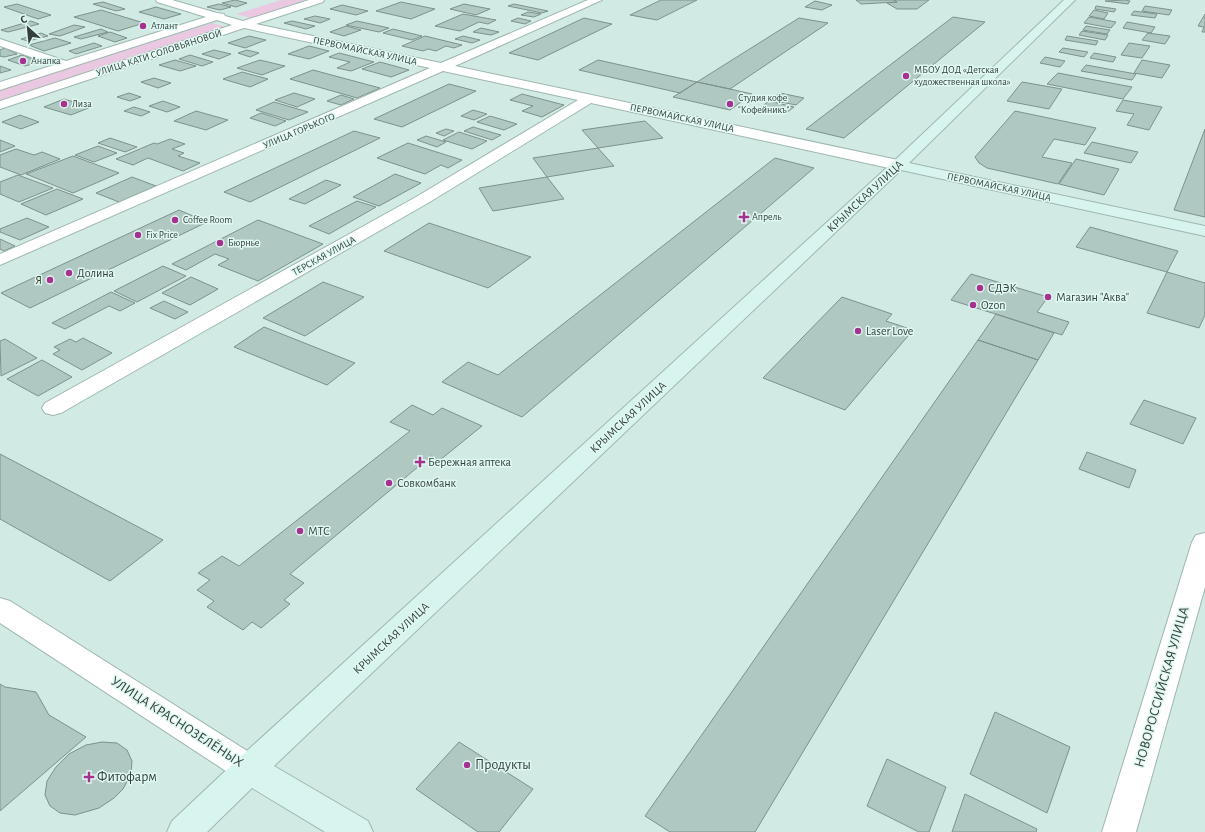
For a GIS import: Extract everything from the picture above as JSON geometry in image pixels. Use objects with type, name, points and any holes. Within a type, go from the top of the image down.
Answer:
[{"type":"street","name":"ПЕРВОМАЙСКАЯ УЛИЦА","points":[[161,0],[244,25],[591,98],[1205,231]]},
{"type":"street","name":"УЛИЦА КАТИ СОЛОВЬЯНОВОЙ","points":[[0,105],[318,0]]},
{"type":"street","name":"УЛИЦА ГОРЬКОГО","points":[[0,260],[445,68],[597,0]]},
{"type":"street","name":"КРЫМСКАЯ УЛИЦА","points":[[184,832],[249,769],[898,165],[1070,0]]},
{"type":"street","name":"УЛИЦА КАТИ СОЛОВЬЯНОВОЙ","points":[[0,86],[238,11]]},
{"type":"street","points":[[0,42],[66,65]]},
{"type":"street","name":"ТЕРСКАЯ УЛИЦА","points":[[53,408],[422,200],[591,98]]},
{"type":"street","name":"НОВОРОССИЙСКАЯ УЛИЦА","points":[[1119,832],[1205,542]]},
{"type":"street","name":"УЛИЦА КРАСНОЗЕЛЁНЫХ","points":[[0,609],[249,769],[356,832]]},
{"type":"shaded area","points":[[281,0],[305,0],[251,18],[236,14]]},
{"type":"shaded area","points":[[212,23],[226,27],[0,100],[0,90]]},
{"type":"building","points":[[235,0],[247,3],[236,7],[222,3]]},
{"type":"building","points":[[661,0],[697,0],[657,20],[630,15]]},
{"type":"building","points":[[856,0],[894,0],[897,2],[861,4]]},
{"type":"building","points":[[894,0],[929,0],[917,9],[897,9],[887,3],[897,2]]},
{"type":"building","points":[[815,1],[832,5],[822,10],[805,7]]},
{"type":"building","points":[[1105,1],[1130,1],[1128,4]]},
{"type":"building","points":[[103,2],[125,9],[116,11],[93,4]]},
{"type":"building","points":[[401,2],[435,9],[411,19],[376,11]]},
{"type":"building","points":[[17,4],[51,15],[38,19],[4,7]]},
{"type":"building","points":[[219,4],[231,7],[220,10],[207,7]]},
{"type":"building","points":[[464,4],[490,9],[476,15],[450,9]]},
{"type":"building","points":[[514,4],[548,11],[542,13],[508,6]]},
{"type":"building","points":[[342,5],[368,11],[356,15],[330,9]]},
{"type":"building","points":[[1096,6],[1116,9],[1114,12],[1095,9]]},
{"type":"building","points":[[1145,6],[1172,10],[1169,15],[1142,11]]},
{"type":"building","points":[[156,7],[181,14],[164,19],[139,12]]},
{"type":"building","points":[[101,10],[144,23],[118,31],[74,17]]},
{"type":"building","points":[[1094,10],[1108,13],[1104,19],[1089,16]]},
{"type":"building","points":[[1134,11],[1157,14],[1155,18],[1131,15]]},
{"type":"building","points":[[528,12],[541,14],[534,17],[521,15]]},
{"type":"building","points":[[463,14],[496,20],[488,24],[479,22],[460,31],[435,26]]},
{"type":"building","points":[[1205,14],[1205,32],[1202,32],[1204,27],[1198,26]]},
{"type":"building","points":[[315,16],[330,19],[320,23],[304,19]]},
{"type":"building","points":[[953,17],[985,22],[844,138],[806,129]]},
{"type":"building","points":[[1089,17],[1116,22],[1111,28],[1084,23]]},
{"type":"building","points":[[518,18],[531,21],[525,24],[511,21]]},
{"type":"building","points":[[584,18],[612,24],[538,60],[509,53]]},
{"type":"building","points":[[799,18],[828,23],[730,89],[697,82]]},
{"type":"building","points":[[31,21],[39,24],[8,32],[1,30]]},
{"type":"building","points":[[292,21],[315,26],[306,29],[284,23]]},
{"type":"building","points":[[357,21],[389,28],[379,32],[346,25]]},
{"type":"building","points":[[1127,22],[1155,27],[1151,33],[1123,28]]},
{"type":"building","points":[[74,25],[85,27],[60,36],[49,34]]},
{"type":"building","points":[[346,26],[361,30],[344,36],[330,32]]},
{"type":"building","points":[[1086,26],[1110,30],[1107,34],[1083,30]]},
{"type":"building","points":[[481,28],[499,32],[491,35],[473,32]]},
{"type":"building","points":[[101,29],[108,32],[81,39],[74,37]]},
{"type":"building","points":[[393,29],[422,36],[412,40],[383,33]]},
{"type":"building","points":[[1082,31],[1108,35],[1105,40],[1079,35]]},
{"type":"building","points":[[110,32],[127,38],[115,42],[98,36]]},
{"type":"building","points":[[41,33],[48,36],[28,41],[21,39]]},
{"type":"building","points":[[1148,33],[1170,36],[1165,44],[1142,40]]},
{"type":"building","points":[[249,36],[266,40],[245,48],[228,43]]},
{"type":"building","points":[[425,36],[462,45],[454,48],[446,46],[436,51],[428,49],[423,51],[402,46]]},
{"type":"building","points":[[463,36],[480,40],[472,43],[455,39]]},
{"type":"building","points":[[1067,36],[1098,41],[1096,45],[1065,40]]},
{"type":"building","points":[[55,38],[71,43],[44,51],[29,45]]},
{"type":"building","points":[[94,43],[102,46],[76,54],[69,51]]},
{"type":"building","points":[[1129,43],[1150,46],[1142,58],[1121,55]]},
{"type":"building","points":[[309,46],[329,51],[309,59],[288,54]]},
{"type":"building","points":[[5,48],[17,54],[4,57],[0,56],[0,50]]},
{"type":"building","points":[[1063,48],[1088,52],[1084,57],[1059,52]]},
{"type":"building","points":[[214,50],[231,54],[219,59],[202,54]]},
{"type":"building","points":[[247,50],[259,53],[250,57],[238,53]]},
{"type":"building","points":[[339,53],[374,62],[351,71],[337,68],[350,62],[329,57]]},
{"type":"building","points":[[1094,53],[1116,57],[1113,62],[1090,58]]},
{"type":"building","name":"Анапка","points":[[22,55],[40,62],[25,66],[8,60]]},
{"type":"building","points":[[190,55],[213,62],[202,66],[179,59]]},
{"type":"building","points":[[1045,57],[1065,61],[1060,67],[1040,63]]},
{"type":"building","points":[[175,60],[196,66],[180,71],[159,65]]},
{"type":"building","points":[[260,60],[285,66],[262,75],[237,68]]},
{"type":"building","points":[[598,60],[697,82],[680,93],[579,70]]},
{"type":"building","points":[[1142,60],[1170,65],[1162,78],[1134,73]]},
{"type":"building","points":[[380,62],[409,70],[391,77],[362,69]]},
{"type":"building","points":[[1086,65],[1136,74],[1132,80],[1081,71]]},
{"type":"building","points":[[0,66],[11,70],[0,73]]},
{"type":"building","points":[[313,70],[380,88],[357,98],[290,79]]},
{"type":"building","points":[[242,72],[268,79],[250,87],[223,79]]},
{"type":"building","points":[[1058,73],[1132,87],[1123,99],[1047,84]]},
{"type":"building","points":[[154,78],[171,83],[158,88],[141,82]]},
{"type":"building","points":[[697,82],[752,94],[730,110],[673,97]]},
{"type":"building","points":[[1022,82],[1062,89],[1049,109],[1007,101]]},
{"type":"building","points":[[449,84],[476,91],[402,127],[374,119]]},
{"type":"building","points":[[129,93],[141,97],[130,101],[117,97]]},
{"type":"building","points":[[294,93],[315,99],[297,107],[275,100]]},
{"type":"building","points":[[780,93],[804,98],[796,105],[771,100]]},
{"type":"building","points":[[522,94],[564,105],[542,117],[522,111],[533,106],[510,100]]},
{"type":"building","points":[[341,95],[354,99],[341,105],[327,101]]},
{"type":"building","points":[[64,99],[91,107],[71,115],[44,107]]},
{"type":"building","points":[[1123,100],[1162,107],[1149,130],[1127,125],[1134,114],[1116,111]]},
{"type":"building","points":[[163,101],[180,107],[167,112],[149,106]]},
{"type":"building","points":[[769,101],[794,107],[786,113],[760,108]]},
{"type":"building","points":[[274,102],[308,112],[289,120],[256,110]]},
{"type":"building","points":[[134,107],[150,112],[141,116],[124,111]]},
{"type":"building","points":[[473,110],[487,114],[474,120],[461,116]]},
{"type":"building","points":[[196,111],[228,120],[206,130],[174,121]]},
{"type":"building","points":[[1015,111],[1096,128],[1085,145],[1054,139],[1042,157],[1072,163],[1058,184],[987,168],[979,163],[975,157]]},
{"type":"building","points":[[261,113],[286,121],[275,126],[250,118]]},
{"type":"building","points":[[20,115],[39,122],[21,129],[2,122]]},
{"type":"building","points":[[490,116],[517,124],[504,130],[477,122]]},
{"type":"building","points":[[645,121],[663,138],[598,148],[582,130]]},
{"type":"building","points":[[473,127],[501,135],[492,140],[464,131]]},
{"type":"building","points":[[446,129],[454,131],[444,136],[436,133]]},
{"type":"building","points":[[1205,129],[1205,217],[1174,210]]},
{"type":"building","points":[[354,131],[380,138],[250,202],[224,192]]},
{"type":"building","points":[[459,132],[487,141],[472,149],[443,140]]},
{"type":"building","points":[[426,136],[446,142],[437,147],[417,140]]},
{"type":"building","points":[[110,138],[137,147],[125,152],[98,143]]},
{"type":"building","points":[[170,139],[185,144],[172,149],[184,153],[178,156],[200,163],[183,171],[148,158],[133,165],[116,159],[154,143],[157,144]]},
{"type":"building","points":[[0,140],[15,146],[0,152]]},
{"type":"building","points":[[1092,142],[1138,152],[1131,163],[1084,153]]},
{"type":"building","points":[[408,143],[462,160],[448,168],[441,165],[425,174],[377,158]]},
{"type":"building","points":[[98,146],[117,153],[94,162],[75,155]]},
{"type":"building","points":[[598,148],[614,166],[547,177],[533,158]]},
{"type":"building","points":[[16,149],[34,155],[42,152],[60,159],[21,175],[0,167],[0,155]]},
{"type":"building","points":[[73,156],[119,173],[73,193],[26,174]]},
{"type":"building","points":[[775,158],[814,168],[522,417],[442,382],[468,362],[498,375]]},
{"type":"building","points":[[1076,159],[1119,169],[1104,195],[1059,184]]},
{"type":"building","points":[[395,174],[421,183],[379,206],[353,197]]},
{"type":"building","points":[[18,175],[53,188],[19,202],[0,194],[0,182]]},
{"type":"building","points":[[132,177],[156,186],[119,202],[96,193]]},
{"type":"building","points":[[547,177],[564,199],[493,211],[479,188]]},
{"type":"building","points":[[326,180],[341,185],[305,204],[289,199]]},
{"type":"building","points":[[57,189],[83,199],[46,215],[21,204]]},
{"type":"building","points":[[357,201],[376,207],[329,234],[309,226]]},
{"type":"building","points":[[179,210],[207,222],[30,308],[1,293]]},
{"type":"building","points":[[27,218],[49,227],[20,240],[0,232],[0,229]]},
{"type":"building","points":[[258,220],[323,244],[258,281],[218,265],[229,259],[215,254],[186,270],[172,264]]},
{"type":"building","points":[[429,223],[531,257],[488,288],[384,251]]},
{"type":"building","points":[[1090,227],[1178,251],[1167,272],[1076,247]]},
{"type":"building","points":[[0,239],[15,246],[4,251],[0,249]]},
{"type":"building","points":[[163,266],[186,276],[137,302],[114,291]]},
{"type":"building","points":[[1167,272],[1205,283],[1205,315],[1199,328],[1147,313]]},
{"type":"building","points":[[971,274],[1048,297],[1037,312],[1069,322],[1062,335],[951,300]]},
{"type":"building","points":[[191,277],[218,289],[190,305],[162,293]]},
{"type":"building","points":[[323,282],[364,297],[305,336],[263,318]]},
{"type":"building","points":[[111,292],[135,303],[120,311],[109,306],[65,329],[52,323]]},
{"type":"building","points":[[842,297],[892,314],[886,321],[913,330],[845,410],[763,378]]},
{"type":"building","points":[[164,301],[188,312],[175,319],[150,308]]},
{"type":"building","points":[[996,314],[1054,333],[1038,360],[978,340]]},
{"type":"building","points":[[264,327],[355,363],[327,385],[234,347]]},
{"type":"building","points":[[83,338],[112,353],[82,370],[53,354],[60,350],[54,347],[70,339],[76,342]]},
{"type":"building","points":[[5,339],[37,358],[1,376],[0,341]]},
{"type":"building","points":[[978,340],[1038,360],[755,832],[670,832],[645,816]]},
{"type":"building","points":[[42,360],[72,377],[38,396],[7,379]]},
{"type":"building","points":[[1144,400],[1196,418],[1183,444],[1130,424]]},
{"type":"building","points":[[412,405],[433,415],[442,408],[482,426],[440,460],[431,456],[290,574],[304,583],[284,600],[290,604],[261,628],[252,622],[243,630],[207,607],[214,601],[197,590],[210,580],[198,573],[222,556],[239,566],[410,431],[390,422]]},
{"type":"building","points":[[1087,452],[1136,470],[1129,488],[1079,469]]},
{"type":"building","points":[[0,454],[163,540],[110,581],[0,519]]},
{"type":"building","points":[[0,684],[5,687],[36,692],[49,715],[86,737],[0,811]]},
{"type":"building","points":[[995,712],[1070,747],[1047,813],[970,774]]},
{"type":"building","name":"Фитофарм","points":[[102,742],[117,743],[127,750],[132,761],[131,774],[123,789],[114,798],[99,808],[75,815],[60,813],[50,806],[45,795],[47,781],[56,767],[69,754],[86,745]]},
{"type":"building","name":"Продукты","points":[[459,742],[533,789],[499,832],[478,832],[416,789]]},
{"type":"building","points":[[887,759],[946,787],[929,832],[919,832],[867,806]]},
{"type":"building","points":[[965,794],[1037,829],[1036,832],[952,832]]},
{"type":"place","name":"Атлант","points":[[143,26]]},
{"type":"place","name":"Анапка","points":[[23,61]]},
{"type":"place","name":"МБОУ ДОД «Детская художественная школа»","points":[[906,76]]},
{"type":"place","name":"Лиза","points":[[64,104]]},
{"type":"place","name":"Студия кофе \"Кофейникъ\"","points":[[730,104]]},
{"type":"place","name":"Апрель","points":[[744,217]]},
{"type":"place","name":"Coffee Room","points":[[175,220]]},
{"type":"place","name":"Fix Price","points":[[138,235]]},
{"type":"place","name":"Бюрнье","points":[[220,243]]},
{"type":"place","name":"Долина","points":[[69,273]]},
{"type":"place","name":"Я","points":[[50,280]]},
{"type":"place","name":"СДЭК","points":[[980,288]]},
{"type":"place","name":"Магазин \"Аква\"","points":[[1048,297]]},
{"type":"place","name":"Ozon","points":[[973,305]]},
{"type":"place","name":"Laser Love","points":[[858,331]]},
{"type":"place","name":"Бережная аптека","points":[[420,462]]},
{"type":"place","name":"Совкомбанк","points":[[389,483]]},
{"type":"place","name":"МТС","points":[[300,531]]},
{"type":"place","name":"Продукты","points":[[467,765]]},
{"type":"place","name":"Фитофарм","points":[[89,777]]}]
